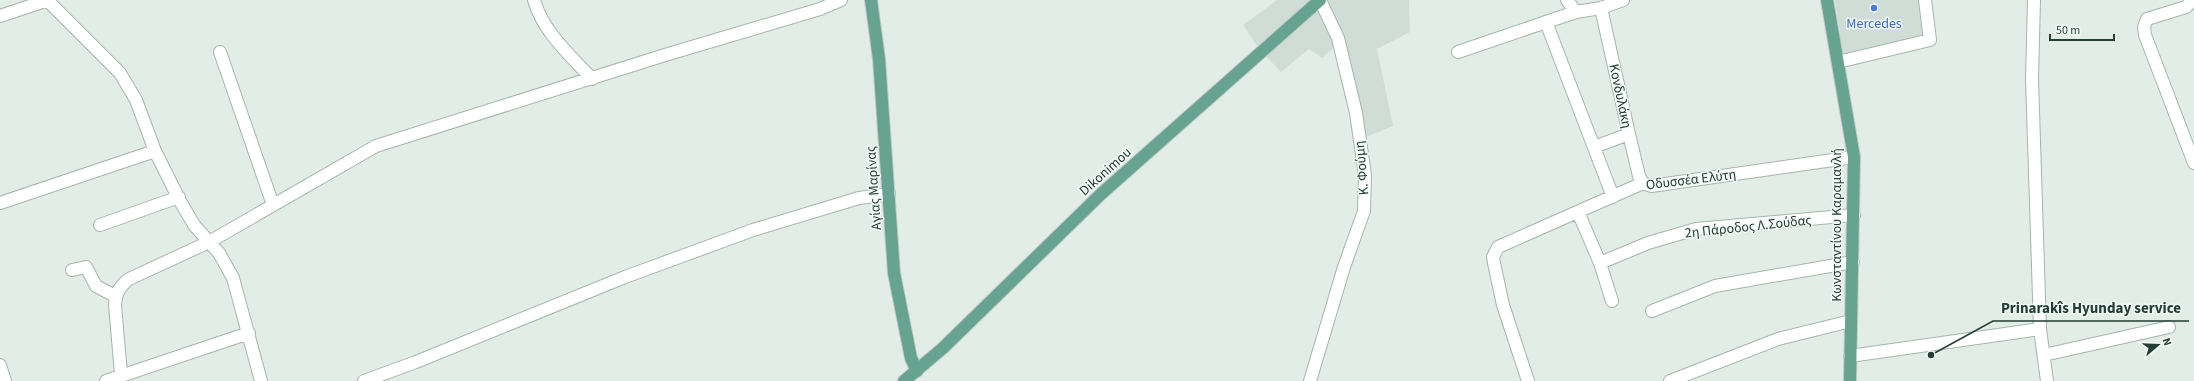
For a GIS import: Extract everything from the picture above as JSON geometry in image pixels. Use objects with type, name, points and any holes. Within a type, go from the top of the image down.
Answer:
[{"type":"main road","name":"Αγίας Μαρίνας","points":[[871,0],[879,59],[894,273],[911,358],[917,370]]},
{"type":"main road","name":"Dikonimou","points":[[904,381],[1101,194],[1320,0]]},
{"type":"main road","name":"Κωνσταντίνου Καραμανλή","points":[[1827,0],[1854,157],[1850,381]]},
{"type":"street","points":[[534,0],[543,22],[552,35],[592,79]]},
{"type":"street","points":[[121,374],[115,296],[118,290],[129,279],[208,242],[376,146],[665,55],[820,9],[841,0]]},
{"type":"street","name":"Κ. Φούμη","points":[[1310,381],[1344,267],[1364,211],[1365,175],[1356,113],[1338,38],[1320,0]]},
{"type":"street","points":[[1567,0],[1576,12]]},
{"type":"street","points":[[1458,52],[1576,12],[1601,8],[1623,0]]},
{"type":"street","points":[[1838,62],[1930,40],[1925,0]]},
{"type":"street","points":[[2034,0],[2032,80],[2040,329],[2047,381]]},
{"type":"street","points":[[2193,0],[2186,7],[2147,20],[2144,27],[2145,35],[2194,163]]},
{"type":"street","points":[[0,16],[48,1],[120,73],[128,85],[155,151],[194,225],[219,253],[233,278],[250,333],[261,381]]},
{"type":"street","name":"Κονδυλάκη","points":[[1601,8],[1639,176],[1643,183]]},
{"type":"street","points":[[1546,22],[1613,197]]},
{"type":"street","points":[[220,52],[273,205]]},
{"type":"street","points":[[1594,147],[1629,134]]},
{"type":"street","points":[[0,203],[155,151]]},
{"type":"street","name":"Οδυσσέα Ελύτη","points":[[1528,381],[1503,305],[1494,263],[1495,251],[1503,244],[1643,183],[1651,186],[1854,157]]},
{"type":"street","points":[[364,381],[416,362],[625,276],[753,230],[859,198],[889,194]]},
{"type":"street","points":[[100,226],[179,197]]},
{"type":"street","points":[[1578,212],[1600,263],[1612,302]]},
{"type":"street","name":"2η Πάροδος Λ.Σούδας","points":[[1600,263],[1661,239],[1696,229],[1854,215]]},
{"type":"street","points":[[1652,311],[1715,286],[1853,262]]},
{"type":"street","points":[[72,270],[86,267],[96,286],[115,296]]},
{"type":"street","points":[[1670,381],[1778,339],[1851,321]]},
{"type":"street","points":[[2044,355],[2168,327]]},
{"type":"street","points":[[1850,356],[2040,329]]},
{"type":"street","points":[[106,381],[121,374],[250,333]]},
{"type":"street","points":[[0,365],[5,381]]},
{"type":"shaded area","points":[[1277,0],[1409,0],[1410,32],[1377,49],[1393,126],[1361,139],[1339,43],[1322,58],[1309,49],[1281,72],[1259,49],[1243,25]]},
{"type":"shaded area","points":[[1835,0],[1921,0],[1926,40],[1843,55]]},
{"type":"place","name":"Mercedes","points":[[1874,8]]},
{"type":"place","name":"Prinarakîs Hyunday service","points":[[1931,355]]}]
